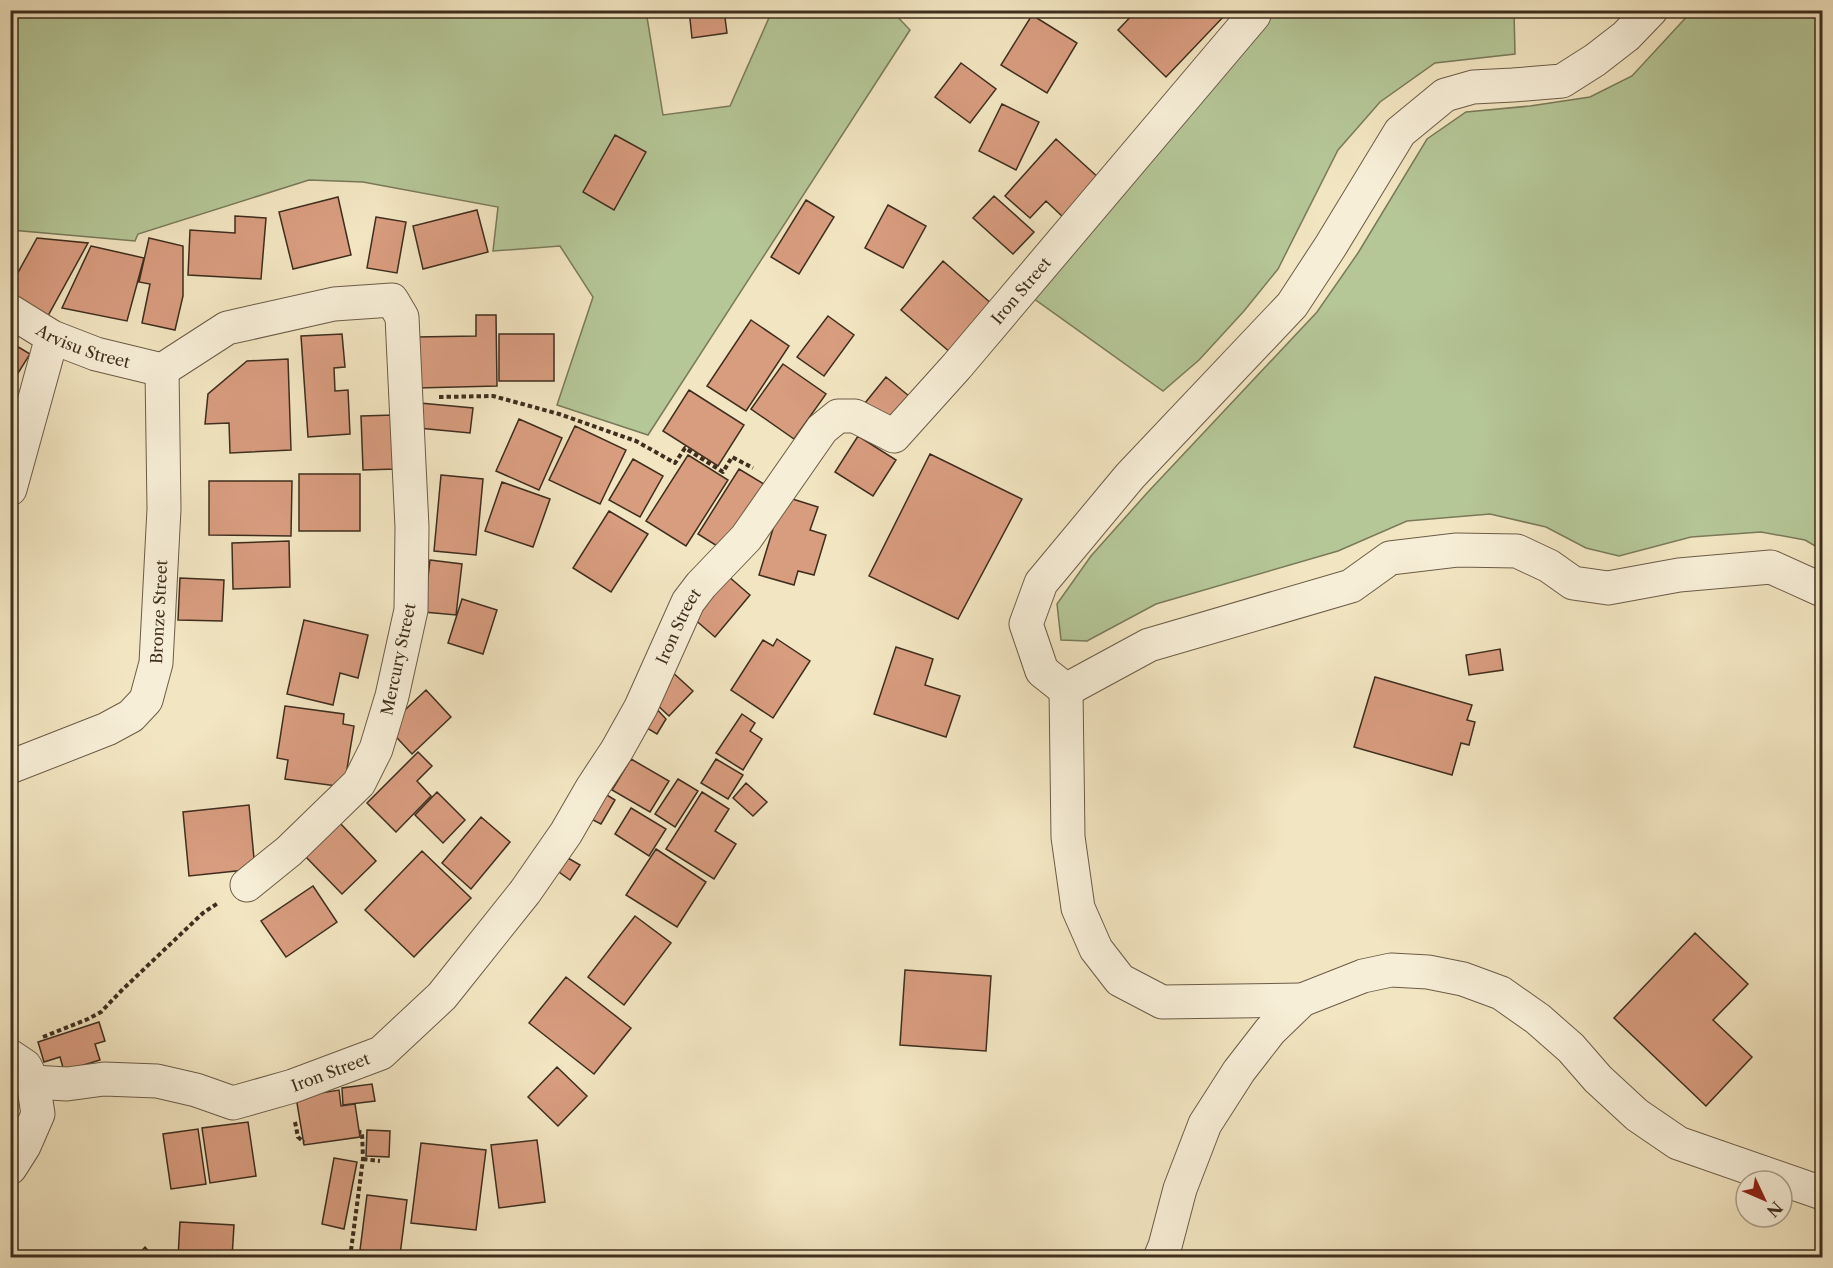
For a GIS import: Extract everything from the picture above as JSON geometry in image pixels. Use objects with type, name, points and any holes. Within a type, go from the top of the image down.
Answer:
[{"type":"street","points":[[1066,690],[1042,671],[1026,624],[1041,583],[1130,476],[1292,305],[1341,230],[1400,132],[1445,95],[1473,87],[1562,81],[1596,60],[1626,36],[1651,10]]},
{"type":"street","name":"Iron Street","points":[[33,1082],[67,1084],[104,1079],[157,1081],[196,1090],[233,1103],[293,1086],[381,1053],[442,996],[525,892],[566,833],[627,733],[688,602],[746,538],[822,429],[838,416],[855,416],[894,436],[957,366],[1254,15]]},
{"type":"street","name":"Mercury Street","points":[[162,370],[227,328],[333,304],[392,300],[402,317],[412,527],[411,610],[392,696],[376,749],[358,783],[289,851],[247,885]]},
{"type":"street","name":"Arvisu Street","points":[[10,312],[52,336],[96,354],[162,370]]},
{"type":"street","points":[[10,489],[52,336]]},
{"type":"street","name":"Bronze Street","points":[[10,767],[107,729],[131,716],[146,700],[156,663],[164,509],[162,370]]},
{"type":"street","points":[[1066,690],[1149,645],[1351,586],[1389,558],[1457,550],[1517,551],[1549,566],[1573,583],[1608,588],[1679,574],[1771,567],[1822,590]]},
{"type":"street","points":[[1066,690],[1068,837],[1078,908],[1096,949],[1120,980],[1162,1002],[1302,1000],[1363,976],[1390,970],[1428,972],[1463,978],[1501,993],[1538,1019],[1571,1048],[1598,1079],[1629,1108],[1678,1143],[1822,1193]]},
{"type":"street","points":[[1160,1257],[1180,1189],[1205,1124],[1239,1071],[1264,1039],[1302,1000]]},
{"type":"street","points":[[10,1168],[24,1146],[38,1114],[33,1082],[25,1066],[21,1046]]},
{"type":"path","points":[[406,397],[493,396],[559,414],[636,441],[675,463],[686,448],[723,472],[732,457],[763,474]]},
{"type":"path","points":[[21,1046],[101,1012],[203,913],[247,885]]},
{"type":"path","points":[[294,1119],[298,1137],[304,1142]]},
{"type":"path","points":[[350,1257],[363,1159],[362,1132],[359,1132]]},
{"type":"path","points":[[363,1159],[380,1161]]},
{"type":"green space","points":[[10,11],[649,11],[647,17],[663,115],[730,106],[772,11],[892,11],[910,30],[648,435],[557,405],[593,297],[560,246],[493,251],[498,207],[363,182],[309,180],[138,234],[135,241],[11,230]]},
{"type":"green space","points":[[1249,11],[1514,11],[1515,54],[1435,63],[1380,102],[1338,150],[1278,269],[1244,311],[1199,360],[1163,391],[1019,288]]},
{"type":"green space","points":[[1692,11],[1822,11],[1822,550],[1805,540],[1761,532],[1691,537],[1619,556],[1586,548],[1546,527],[1490,514],[1407,521],[1338,551],[1156,604],[1087,641],[1061,640],[1057,604],[1091,556],[1317,312],[1358,253],[1427,139],[1466,112],[1590,97],[1632,76]]},
{"type":"building","points":[[689,10],[724,10],[727,33],[692,38]]},
{"type":"building","points":[[1137,10],[1225,10],[1227,13],[1166,77],[1118,30]]},
{"type":"building","points":[[1032,15],[1077,43],[1047,93],[1001,65]]},
{"type":"building","points":[[961,63],[996,89],[970,123],[935,97]]},
{"type":"building","points":[[1002,104],[1039,122],[1016,170],[979,151]]},
{"type":"building","points":[[615,135],[646,152],[614,210],[583,192]]},
{"type":"building","points":[[1056,139],[1100,179],[1064,218],[1046,201],[1030,218],[1005,196]]},
{"type":"building","points":[[994,196],[1034,232],[1013,254],[973,218]]},
{"type":"building","points":[[338,197],[351,255],[293,269],[279,212]]},
{"type":"building","points":[[806,200],[834,217],[799,274],[771,257]]},
{"type":"building","points":[[888,205],[926,226],[903,268],[865,248]]},
{"type":"building","points":[[477,210],[488,252],[423,269],[413,226]]},
{"type":"building","points":[[235,216],[266,218],[261,279],[188,275],[190,230],[235,233]]},
{"type":"building","points":[[376,217],[406,222],[397,273],[367,268]]},
{"type":"building","points":[[37,238],[88,243],[44,323],[10,306],[10,287]]},
{"type":"building","points":[[149,238],[183,246],[183,296],[175,330],[142,323],[150,284],[139,282]]},
{"type":"building","points":[[91,246],[144,258],[127,321],[62,308]]},
{"type":"building","points":[[943,261],[993,305],[951,353],[901,310]]},
{"type":"building","points":[[476,315],[496,315],[497,386],[417,388],[416,337],[476,336]]},
{"type":"building","points":[[828,316],[854,335],[824,376],[797,357]]},
{"type":"building","points":[[751,320],[789,346],[746,411],[707,386]]},
{"type":"building","points":[[342,334],[345,367],[334,368],[335,391],[348,390],[350,434],[308,437],[301,336]]},
{"type":"building","points":[[499,334],[554,334],[554,381],[499,381]]},
{"type":"building","points":[[10,342],[30,354],[10,386]]},
{"type":"building","points":[[288,359],[291,450],[230,453],[229,423],[205,424],[208,394],[247,361]]},
{"type":"building","points":[[783,364],[826,394],[794,439],[751,409]]},
{"type":"building","points":[[886,377],[909,396],[887,422],[865,403]]},
{"type":"building","points":[[689,390],[744,425],[718,466],[663,431]]},
{"type":"building","points":[[420,403],[473,408],[470,433],[418,428]]},
{"type":"building","points":[[394,415],[396,469],[363,470],[361,416]]},
{"type":"building","points":[[519,419],[562,438],[539,490],[496,471]]},
{"type":"building","points":[[575,426],[626,450],[600,504],[549,480]]},
{"type":"building","points":[[858,436],[896,460],[873,496],[835,472]]},
{"type":"building","points":[[930,454],[1022,499],[958,619],[869,576]]},
{"type":"building","points":[[688,455],[728,480],[686,546],[646,521]]},
{"type":"building","points":[[633,459],[663,476],[640,517],[609,500]]},
{"type":"building","points":[[739,469],[767,486],[725,551],[698,534]]},
{"type":"building","points":[[299,474],[360,474],[360,531],[299,531]]},
{"type":"building","points":[[441,475],[483,479],[476,555],[434,551]]},
{"type":"building","points":[[209,481],[292,481],[291,536],[209,535]]},
{"type":"building","points":[[502,482],[550,499],[533,547],[485,531]]},
{"type":"building","points":[[783,496],[818,507],[810,530],[826,535],[814,575],[798,571],[794,585],[759,575]]},
{"type":"building","points":[[609,511],[648,534],[611,592],[573,568]]},
{"type":"building","points":[[289,541],[290,587],[233,589],[232,543]]},
{"type":"building","points":[[430,560],[462,564],[456,615],[424,612]]},
{"type":"building","points":[[728,576],[750,595],[715,637],[693,618]]},
{"type":"building","points":[[180,578],[224,580],[222,621],[178,620]]},
{"type":"building","points":[[462,599],[497,610],[483,654],[448,643]]},
{"type":"building","points":[[304,620],[368,635],[358,678],[340,673],[333,705],[287,694]]},
{"type":"building","points":[[777,639],[810,661],[773,718],[731,690],[763,640],[773,646]]},
{"type":"building","points":[[896,647],[933,659],[925,685],[960,696],[946,737],[874,714]]},
{"type":"building","points":[[1500,649],[1503,670],[1469,675],[1466,655]]},
{"type":"building","points":[[670,670],[693,691],[669,716],[653,701]]},
{"type":"building","points":[[1375,677],[1472,705],[1467,720],[1475,722],[1469,745],[1461,743],[1452,775],[1354,747]]},
{"type":"building","points":[[426,690],[451,717],[412,754],[387,727]]},
{"type":"building","points":[[652,704],[666,719],[657,734],[640,724]]},
{"type":"building","points":[[285,706],[344,714],[343,724],[354,726],[344,787],[285,779],[288,760],[277,758]]},
{"type":"building","points":[[742,714],[755,723],[750,731],[762,739],[743,770],[716,753]]},
{"type":"building","points":[[418,752],[432,766],[417,781],[431,796],[396,832],[367,803]]},
{"type":"building","points":[[631,759],[669,781],[650,812],[612,790]]},
{"type":"building","points":[[716,759],[743,775],[728,799],[701,783]]},
{"type":"building","points":[[678,779],[698,791],[675,827],[655,814]]},
{"type":"building","points":[[746,783],[767,802],[753,816],[733,798]]},
{"type":"building","points":[[437,792],[465,820],[443,843],[415,815]]},
{"type":"building","points":[[602,792],[615,800],[601,824],[587,817]]},
{"type":"building","points":[[702,792],[729,809],[715,831],[736,844],[714,879],[666,849]]},
{"type":"building","points":[[249,805],[255,869],[189,876],[183,812]]},
{"type":"building","points":[[631,808],[666,829],[649,856],[615,834]]},
{"type":"building","points":[[481,817],[510,842],[471,889],[442,863]]},
{"type":"building","points":[[339,822],[376,861],[342,894],[304,855]]},
{"type":"building","points":[[656,849],[706,882],[677,927],[626,895]]},
{"type":"building","points":[[422,851],[471,898],[414,957],[365,910]]},
{"type":"building","points":[[568,858],[580,865],[570,880],[559,872]]},
{"type":"building","points":[[313,886],[337,922],[286,957],[261,921]]},
{"type":"building","points":[[635,916],[671,943],[624,1005],[588,977]]},
{"type":"building","points":[[1695,933],[1748,984],[1713,1020],[1752,1057],[1706,1106],[1614,1018]]},
{"type":"building","points":[[905,970],[991,976],[986,1051],[900,1045]]},
{"type":"building","points":[[566,977],[631,1028],[594,1074],[529,1023]]},
{"type":"building","points":[[99,1022],[105,1041],[95,1044],[100,1060],[64,1071],[60,1057],[44,1062],[38,1042]]},
{"type":"building","points":[[557,1067],[587,1096],[558,1126],[528,1097]]},
{"type":"building","points":[[372,1084],[375,1101],[343,1105],[342,1088]]},
{"type":"building","points":[[339,1090],[341,1106],[355,1104],[360,1137],[304,1145],[296,1097]]},
{"type":"building","points":[[248,1122],[256,1176],[210,1183],[202,1128]]},
{"type":"building","points":[[198,1129],[206,1184],[171,1189],[163,1134]]},
{"type":"building","points":[[367,1130],[390,1131],[389,1157],[366,1156]]},
{"type":"building","points":[[537,1140],[545,1202],[499,1208],[491,1145]]},
{"type":"building","points":[[421,1143],[486,1150],[476,1230],[411,1223]]},
{"type":"building","points":[[334,1158],[357,1162],[344,1229],[322,1224]]},
{"type":"building","points":[[367,1195],[407,1200],[400,1255],[360,1250]]},
{"type":"building","points":[[180,1222],[234,1225],[232,1258],[178,1258]]},
{"type":"building","points":[[145,1247],[155,1258],[135,1258]]}]
